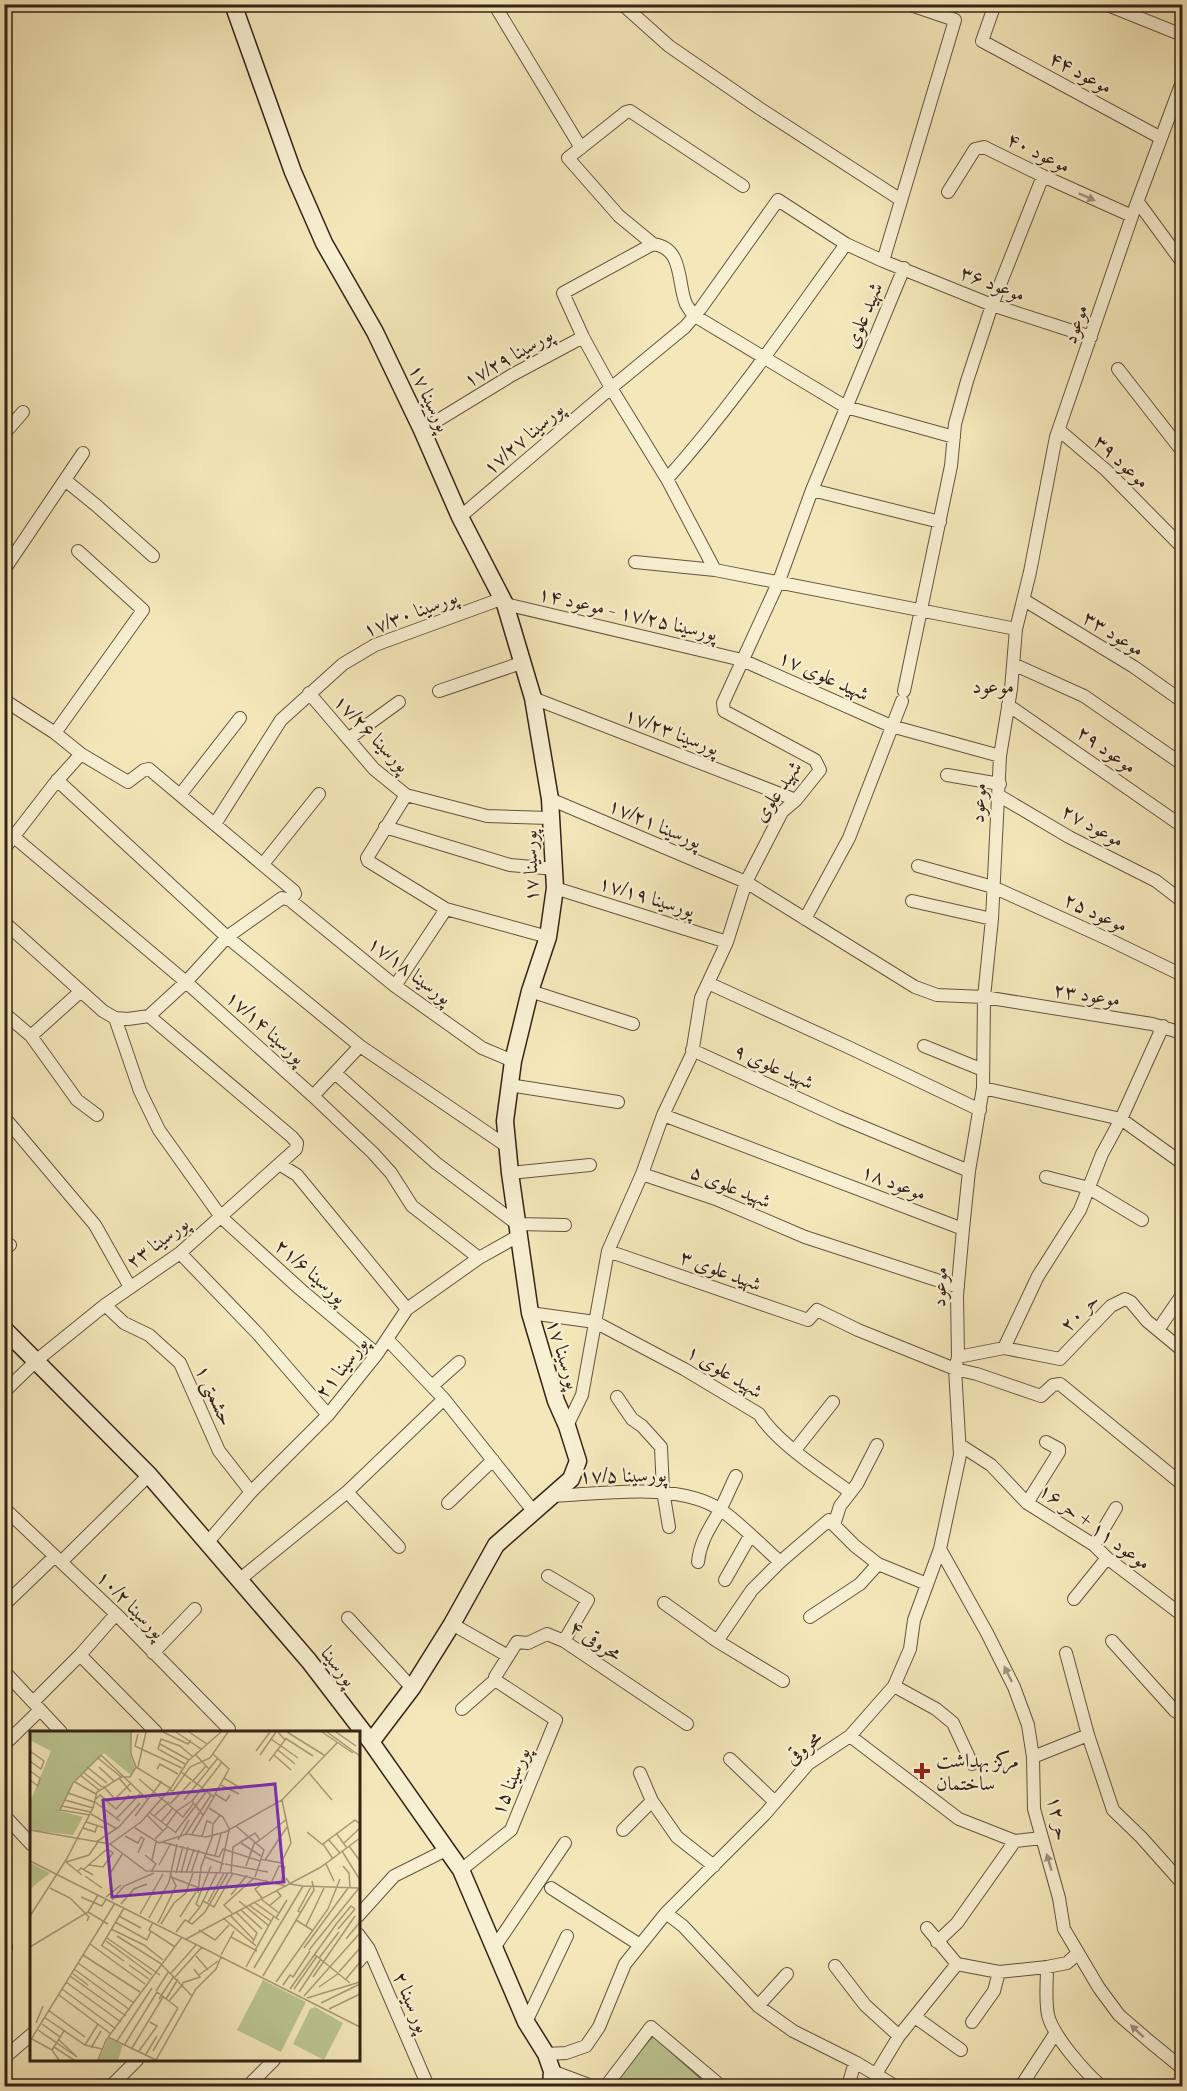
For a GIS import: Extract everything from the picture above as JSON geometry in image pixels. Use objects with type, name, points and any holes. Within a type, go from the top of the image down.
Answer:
[{"type":"street","name":"پورسینا ۱۷","points":[[233,4],[293,172],[324,243],[375,332],[460,517],[503,602],[524,662],[533,698],[550,799],[555,888],[548,937],[530,991],[513,1061],[505,1121],[530,1313],[556,1401],[578,1461],[571,1479],[496,1545],[452,1624],[412,1688],[371,1742]]},
{"type":"street","points":[[494,4],[581,148]]},
{"type":"street","points":[[621,4],[669,46],[759,108],[901,200]]},
{"type":"street","points":[[883,261],[956,20],[908,4]]},
{"type":"street","name":"موعود ۴۴","points":[[995,4],[982,41],[1161,138]]},
{"type":"street","points":[[1105,4],[1182,34]]},
{"type":"street","name":"موعود","points":[[940,1549],[960,1445],[956,1363],[958,1287],[969,1171],[983,1088],[984,997],[992,919],[1000,756],[1016,629],[1059,430],[1132,216],[1182,82]]},
{"type":"street","points":[[743,186],[630,111],[569,156],[569,159],[619,216],[653,244],[660,245],[676,258],[686,304],[694,316],[846,406],[954,437]]},
{"type":"street","name":"موعود ۴۰","points":[[948,192],[975,149],[980,146],[1132,216]]},
{"type":"street","points":[[805,919],[849,838],[903,696],[951,466],[955,424],[992,305],[1043,176]]},
{"type":"street","name":"موعود ۳۶","points":[[778,200],[846,244],[883,261],[992,305],[1091,337]]},
{"type":"street","name":"پورسینا ۱۷/۲۷","points":[[460,517],[685,327],[778,200]]},
{"type":"street","points":[[1138,202],[1182,262]]},
{"type":"street","points":[[653,244],[563,293],[583,338],[667,479],[715,570]]},
{"type":"street","points":[[667,479],[703,439],[846,244]]},
{"type":"street","name":"شهید علوی","points":[[567,1426],[582,1395],[608,1251],[692,1050],[701,998],[728,942],[746,882],[782,812],[796,800],[820,770],[815,760],[724,711],[723,704],[778,581],[812,490],[904,268]]},
{"type":"street","name":"پورسینا ۱۷/۲۹","points":[[422,430],[512,375],[583,338]]},
{"type":"street","points":[[1118,369],[1182,451]]},
{"type":"street","points":[[4,434],[22,412]]},
{"type":"street","name":"موعود ۳۹","points":[[1059,430],[1107,471],[1182,547]]},
{"type":"street","points":[[4,570],[82,453]]},
{"type":"street","points":[[65,480],[153,556]]},
{"type":"street","points":[[812,490],[940,522]]},
{"type":"street","points":[[55,734],[143,610],[78,551]]},
{"type":"street","points":[[634,562],[715,570],[778,581],[1016,629]]},
{"type":"street","name":"موعود ۳۳","points":[[1024,600],[1134,668],[1182,701]]},
{"type":"street","name":"پورسینا ۱۷/۲۵ - موعود ۱۴","points":[[503,602],[742,660]]},
{"type":"street","name":"پورسینا ۱۷/۳۰","points":[[215,824],[280,720],[343,664],[375,645],[503,602]]},
{"type":"street","name":"شهید علوی ۱۷","points":[[742,660],[891,726],[1000,756]]},
{"type":"street","points":[[439,692],[524,662]]},
{"type":"street","points":[[1013,664],[1084,696],[1182,764]]},
{"type":"street","name":"پورسینا ۱۷/۲۶","points":[[309,693],[374,769],[406,795],[487,816],[550,818]]},
{"type":"street","name":"پورسینا ۱۷/۲۳","points":[[533,698],[796,800]]},
{"type":"street","points":[[4,700],[128,782],[149,769],[263,864],[295,894],[290,900],[282,898],[227,937],[186,982],[149,1016],[128,1019],[115,1018],[103,1011],[4,922]]},
{"type":"street","points":[[348,738],[399,702]]},
{"type":"street","name":"موعود ۲۹","points":[[1008,705],[1182,826]]},
{"type":"street","points":[[180,795],[240,718]]},
{"type":"street","points":[[4,849],[57,780],[81,753]]},
{"type":"street","points":[[947,775],[999,789]]},
{"type":"street","points":[[57,780],[227,937],[360,1046],[508,1147]]},
{"type":"street","name":"موعود ۲۷","points":[[999,789],[1069,837],[1156,881],[1182,901]]},
{"type":"street","points":[[263,864],[319,794]]},
{"type":"street","points":[[406,795],[385,827],[368,861],[446,909],[548,937]]},
{"type":"street","name":"پورسینا ۱۷/۲۱","points":[[550,799],[746,882],[869,958]]},
{"type":"street","points":[[385,827],[510,865],[555,869]]},
{"type":"street","name":"پورسینا ۱۷/۱۴","points":[[14,837],[186,982],[313,1096],[374,1153],[391,1173],[412,1206],[479,1258]]},
{"type":"street","name":"موعود ۲۵","points":[[918,866],[993,886],[1112,940],[1182,975]]},
{"type":"street","name":"پورسینا ۱۷/۱۹","points":[[555,888],[728,942]]},
{"type":"street","name":"پورسینا ۱۷/۱۸","points":[[290,900],[395,986],[483,1048],[513,1061]]},
{"type":"street","points":[[912,901],[992,919]]},
{"type":"street","points":[[395,986],[446,909]]},
{"type":"street","name":"موعود ۲۳","points":[[869,958],[915,987],[938,995],[984,997],[1163,1026],[1182,1034]]},
{"type":"street","points":[[708,983],[980,1110]]},
{"type":"street","points":[[31,1036],[81,991]]},
{"type":"street","points":[[530,991],[633,1024]]},
{"type":"street","points":[[4,1013],[31,1036],[77,1100],[97,1115]]},
{"type":"street","name":"پورسینا ۲۳","points":[[4,1392],[37,1360],[105,1305],[180,1253],[296,1149],[297,1143],[292,1137],[149,1016]]},
{"type":"street","name":"پورسینا ۲۱/۶","points":[[115,1018],[140,1091],[159,1130],[221,1216],[300,1289],[376,1354]]},
{"type":"street","points":[[956,1363],[1004,1348],[1038,1276],[1080,1210],[1102,1154],[1121,1119],[1163,1026]]},
{"type":"street","points":[[313,1096],[360,1046]]},
{"type":"street","points":[[924,1046],[983,1070]]},
{"type":"street","name":"شهید علوی ۹","points":[[692,1050],[840,1117],[969,1171]]},
{"type":"street","points":[[335,1073],[436,1163],[518,1229],[565,1226]]},
{"type":"street","points":[[509,1085],[618,1102]]},
{"type":"street","points":[[983,1088],[1121,1119],[1182,1163]]},
{"type":"street","name":"موعود ۱۸","points":[[663,1115],[963,1229]]},
{"type":"street","points":[[4,1117],[95,1225],[130,1287]]},
{"type":"street","points":[[279,1164],[297,1175],[407,1309]]},
{"type":"street","points":[[510,1173],[590,1165]]},
{"type":"street","name":"شهید علوی ۵","points":[[642,1174],[716,1199],[805,1238],[958,1287]]},
{"type":"street","points":[[1046,1177],[1089,1188],[1142,1220]]},
{"type":"street","name":"پورسینا ۲۱","points":[[207,1544],[251,1492],[328,1415],[376,1354],[407,1309],[518,1229]]},
{"type":"street","name":"شهید علوی ۳","points":[[608,1251],[808,1320],[817,1310],[858,1330],[956,1363]]},
{"type":"street","points":[[180,1253],[258,1334],[328,1415]]},
{"type":"street","points":[[1158,1330],[1182,1295]]},
{"type":"street","name":"حر ۲۰","points":[[1004,1348],[1060,1359],[1111,1306],[1122,1300],[1131,1302],[1158,1330],[1182,1350]]},
{"type":"street","name":"حشمتی ۱","points":[[105,1305],[124,1323],[148,1335],[180,1363],[219,1451],[251,1492]]},
{"type":"street","name":"شهید علوی ۱","points":[[530,1313],[595,1322],[684,1368],[759,1414],[765,1424],[795,1450],[850,1492]]},
{"type":"street","name":"پورسینا","points":[[4,1329],[149,1474],[309,1661],[371,1742],[460,1870],[526,2022],[546,2054],[551,2079]]},
{"type":"street","points":[[387,1339],[444,1399],[534,1512]]},
{"type":"street","points":[[432,1386],[459,1362]]},
{"type":"street","points":[[956,1363],[977,1374],[1041,1396],[1057,1383],[1065,1386],[1182,1484]]},
{"type":"street","points":[[617,1397],[632,1419],[642,1425],[661,1447],[663,1491],[669,1527]]},
{"type":"street","points":[[239,1580],[347,1492],[444,1399]]},
{"type":"street","points":[[795,1450],[833,1402]]},
{"type":"street","points":[[1027,1503],[1059,1452],[1059,1449],[1046,1442]]},
{"type":"street","points":[[717,1641],[752,1590],[780,1562],[832,1522],[877,1445]]},
{"type":"street","name":"موعود ۱۱ + حر ۱۶","points":[[960,1445],[991,1465],[1027,1503],[1094,1545],[1107,1558],[1182,1615]]},
{"type":"street","points":[[448,1503],[493,1460]]},
{"type":"street","points":[[4,1605],[58,1559],[149,1474]]},
{"type":"street","points":[[698,1562],[699,1548],[736,1476]]},
{"type":"street","name":"پورسینا ۱۷/۵","points":[[552,1496],[663,1491],[695,1498],[720,1510],[780,1562]]},
{"type":"street","points":[[347,1492],[399,1546]]},
{"type":"street","name":"پورسینا ۱۰/۲","points":[[4,1508],[116,1614],[229,1729]]},
{"type":"street","points":[[1094,1545],[1116,1508]]},
{"type":"street","points":[[832,1522],[855,1546],[878,1564],[927,1584]]},
{"type":"street","points":[[725,1580],[750,1536]]},
{"type":"street","name":"محروقی","points":[[546,2054],[566,2053],[586,2046],[599,2027],[625,1964],[666,1913],[775,1802],[808,1764],[850,1736],[894,1686],[910,1649],[914,1620],[940,1549]]},
{"type":"street","name":"حر ۱۲","points":[[940,1549],[982,1623],[1014,1687],[1028,1725],[1033,1757],[1034,1809],[1059,1898],[1064,1929],[1077,1954],[1119,2015],[1182,2068]]},
{"type":"street","points":[[1074,1599],[1107,1558]]},
{"type":"street","points":[[810,1617],[860,1584],[878,1564]]},
{"type":"street","points":[[548,1576],[588,1600],[564,1641]]},
{"type":"street","points":[[664,1603],[717,1641],[783,1681]]},
{"type":"street","points":[[153,1653],[195,1609]]},
{"type":"street","points":[[4,1744],[116,1614]]},
{"type":"street","points":[[348,1618],[412,1688]]},
{"type":"street","points":[[452,1624],[508,1656]]},
{"type":"street","name":"محروقی ۴","points":[[495,1680],[517,1642],[528,1643],[548,1634],[564,1641],[687,1724]]},
{"type":"street","points":[[1112,1641],[1182,1715]]},
{"type":"street","points":[[1066,1653],[1088,1735],[1113,1810],[1141,1837],[1182,1883]]},
{"type":"street","points":[[80,1655],[155,1731]]},
{"type":"street","points":[[4,1671],[60,1731]]},
{"type":"street","points":[[462,1708],[495,1680]]},
{"type":"street","name":"پورسینا ۱۵","points":[[460,1870],[512,1830],[556,1720],[495,1680]]},
{"type":"street","points":[[894,1686],[936,1709],[953,1723],[972,1764]]},
{"type":"street","points":[[1033,1757],[1088,1735]]},
{"type":"street","points":[[850,1736],[959,1819],[1015,1841],[1042,1838]]},
{"type":"street","points":[[730,1759],[775,1802]]},
{"type":"street","points":[[640,1773],[652,1801],[677,1837],[714,1866]]},
{"type":"street","points":[[623,1830],[652,1801]]},
{"type":"street","points":[[4,1815],[30,1843]]},
{"type":"street","points":[[937,1942],[957,1923],[1015,1841]]},
{"type":"street","points":[[494,1948],[565,1843]]},
{"type":"street","points":[[360,1914],[394,1876],[446,1850]]},
{"type":"street","points":[[551,1888],[640,1946]]},
{"type":"street","points":[[666,1913],[683,1926],[758,2006],[793,2031],[855,2062],[895,2086]]},
{"type":"street","points":[[927,1928],[957,1964],[999,1972],[1067,1963],[1077,1954]]},
{"type":"street","points":[[526,2022],[567,1936]]},
{"type":"street","name":"پور سینا ۲","points":[[360,1937],[369,1949],[428,2086]]},
{"type":"street","points":[[360,1960],[369,1949]]},
{"type":"street","points":[[876,2074],[899,2036],[957,1964]]},
{"type":"street","points":[[835,1966],[865,2005],[899,2036]]},
{"type":"street","points":[[1047,1967],[1048,2016],[1055,2034],[1101,2086]]},
{"type":"street","points":[[972,2022],[994,1991],[999,1972]]},
{"type":"street","points":[[758,2006],[788,1974]]},
{"type":"street","points":[[915,2017],[961,2050]]},
{"type":"street","points":[[606,2086],[651,2026],[721,2086]]},
{"type":"street","points":[[1021,2086],[1055,2034]]},
{"type":"street","points":[[4,2058],[30,2036]]},
{"type":"street","points":[[111,2086],[136,2061]]},
{"type":"street","points":[[248,2086],[273,2061]]},
{"type":"street","points":[[848,2086],[855,2062]]},
{"type":"street","points":[[551,2079],[592,2086]]},
{"type":"green space","points":[[653,2036],[709,2086],[611,2086]]},
{"type":"place","name":"مرکز بهداشت ساختمان","points":[[922,1771]]},
{"type":"district","name":"موعود","points":[[993,686]]}]
